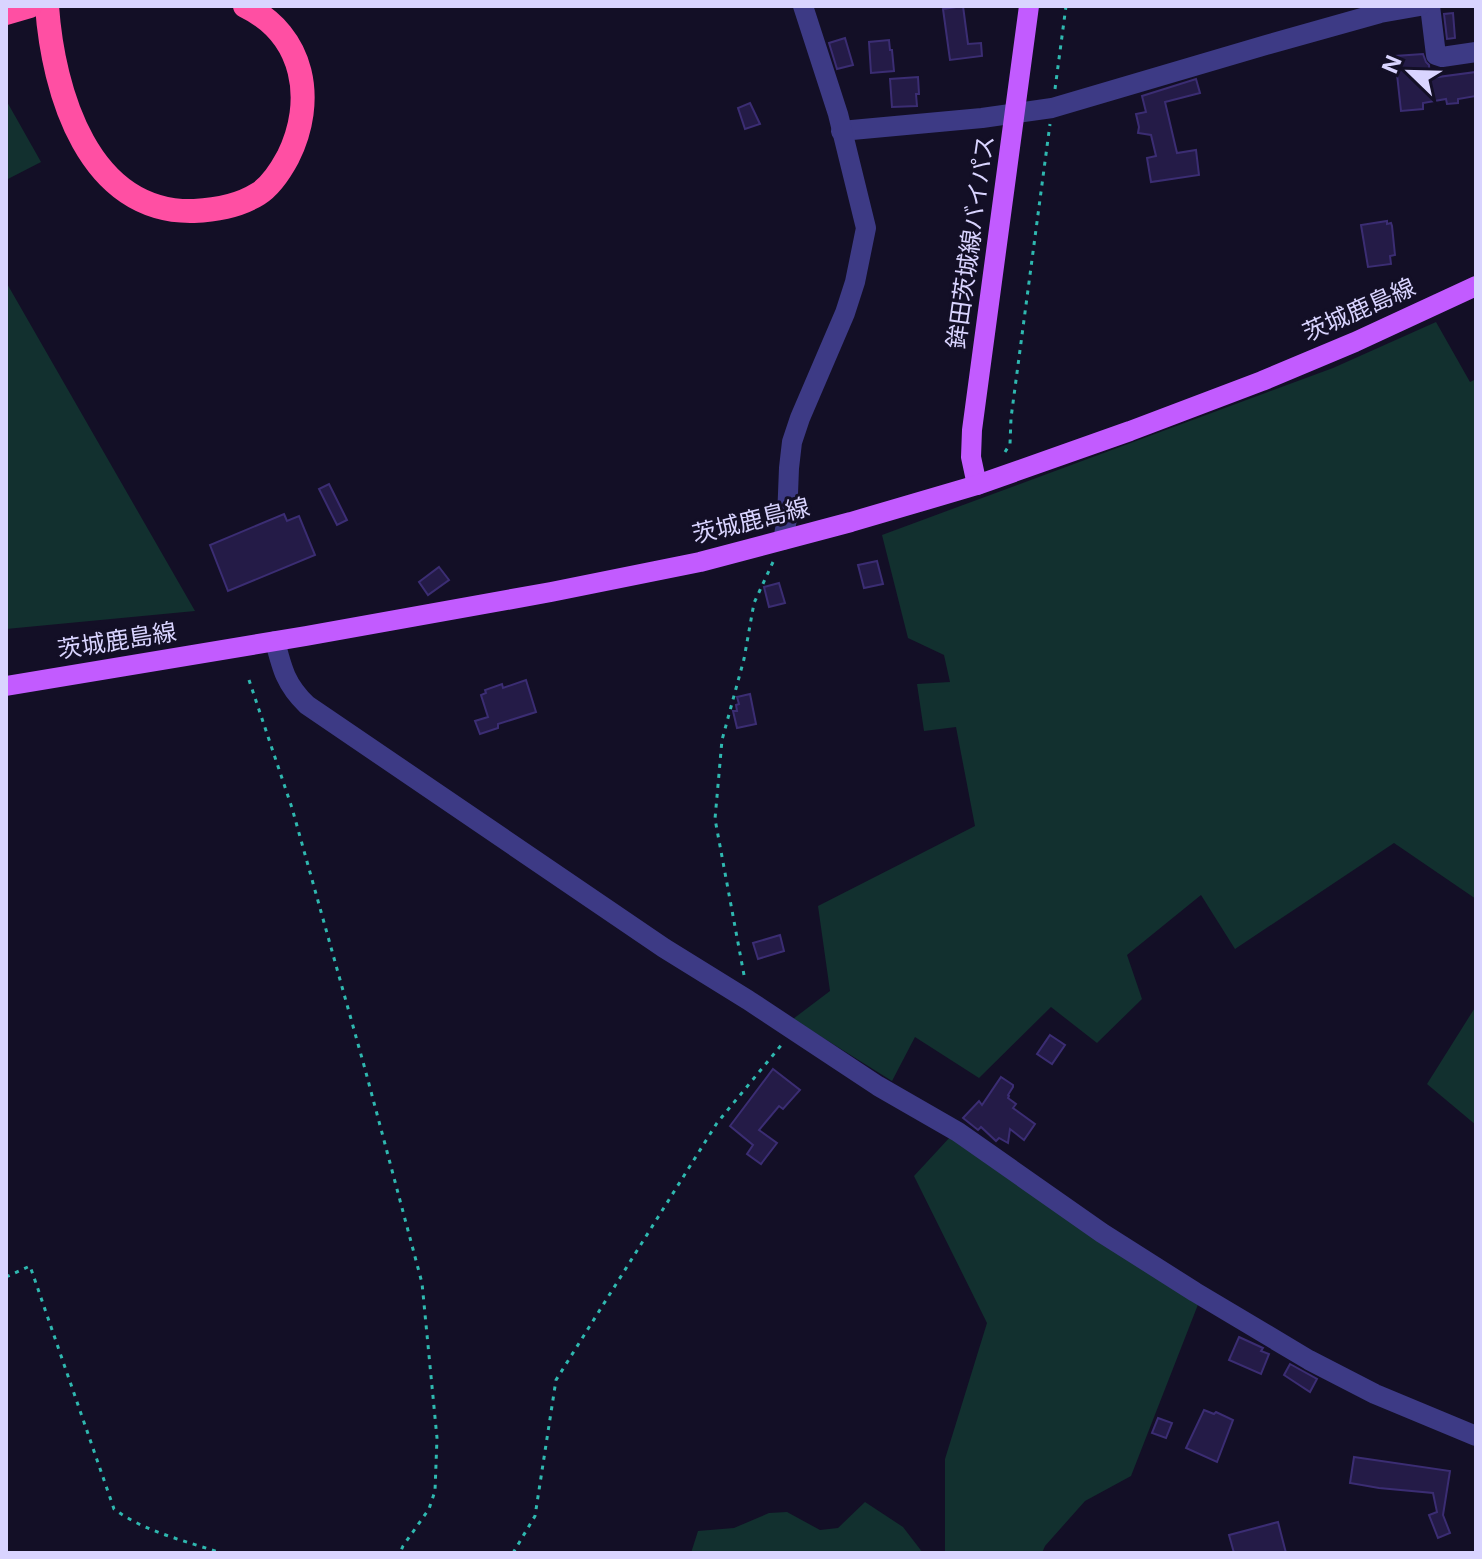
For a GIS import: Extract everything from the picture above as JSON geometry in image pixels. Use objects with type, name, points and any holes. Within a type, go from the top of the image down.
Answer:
[{"type":"highway","points":[[6,13],[30,6]]},
{"type":"highway","points":[[48,18],[63,97],[93,159],[115,182],[144,202],[179,211],[208,210],[235,205],[260,193],[281,171],[302,121],[304,89],[296,58],[277,28],[245,6]]},
{"type":"main road","name":"鉾田茨城線バイパス","points":[[977,485],[971,457],[972,430],[1029,6]]},
{"type":"main road","name":"茨城鹿島線","points":[[6,686],[608,581],[700,562],[783,540],[977,485],[1130,431],[1262,381],[1476,286]]},
{"type":"street","points":[[783,540],[792,442],[845,313],[866,228],[838,114],[803,6]]},
{"type":"street","points":[[841,131],[1052,108],[1380,13],[1420,6]]},
{"type":"street","points":[[1430,6],[1436,55],[1442,57],[1476,52]]},
{"type":"street","points":[[275,641],[286,679],[307,705],[664,948],[878,1086],[958,1132],[1164,1273],[1309,1360],[1375,1394],[1476,1436]]},
{"type":"path","points":[[1005,452],[1010,444],[1066,6]]},
{"type":"path","points":[[748,1000],[715,819],[722,740],[744,659],[754,603],[783,540]]},
{"type":"path","points":[[249,680],[292,808],[422,1283],[437,1438],[435,1491],[429,1509],[400,1553]]},
{"type":"path","points":[[513,1553],[535,1516],[556,1380],[717,1123],[793,1031]]},
{"type":"path","points":[[6,1277],[30,1266],[114,1509],[141,1525],[221,1553]]},
{"type":"green space","points":[[6,100],[41,162],[6,180]]},
{"type":"green space","points":[[6,282],[195,611],[6,629]]},
{"type":"green space","points":[[1436,322],[1470,382],[1476,379],[1476,899],[1394,843],[1235,949],[1201,895],[1127,955],[1142,999],[1097,1043],[1051,1007],[979,1078],[915,1037],[892,1081],[793,1019],[830,991],[818,906],[975,826],[956,727],[924,731],[917,684],[950,682],[944,655],[908,638],[882,535],[1333,368]]},
{"type":"green space","points":[[1476,1006],[1476,1125],[1427,1084]]},
{"type":"green space","points":[[951,1136],[1199,1302],[1131,1476],[1085,1501],[1042,1553],[937,1553],[945,1551],[945,1459],[987,1323],[914,1176]]},
{"type":"green space","points":[[865,1502],[903,1527],[923,1553],[691,1553],[698,1531],[734,1528],[769,1513],[787,1512],[820,1530],[838,1528]]},
{"type":"building","points":[[963,6],[968,44],[981,43],[982,56],[950,60],[943,9]]},
{"type":"building","points":[[1453,13],[1455,38],[1447,39],[1444,14]]},
{"type":"building","points":[[845,38],[853,65],[837,69],[829,43]]},
{"type":"building","points":[[889,40],[894,71],[871,73],[869,42]]},
{"type":"building","points":[[1423,54],[1429,65],[1430,78],[1476,72],[1476,96],[1458,99],[1458,103],[1447,104],[1446,99],[1423,103],[1423,109],[1401,111],[1395,56]]},
{"type":"building","points":[[918,77],[917,106],[892,107],[890,79]]},
{"type":"building","points":[[1196,79],[1200,93],[1165,102],[1177,153],[1196,150],[1199,175],[1151,182],[1147,158],[1156,156],[1151,135],[1138,133],[1136,114],[1146,112],[1142,96]]},
{"type":"building","points":[[750,103],[760,124],[745,129],[738,108]]},
{"type":"building","points":[[1387,221],[1392,226],[1395,255],[1390,256],[1391,264],[1368,267],[1361,225]]},
{"type":"building","points":[[329,484],[347,520],[337,525],[319,489]]},
{"type":"building","points":[[284,514],[287,521],[299,516],[315,555],[228,591],[210,545]]},
{"type":"building","points":[[877,561],[883,584],[864,588],[858,565]]},
{"type":"building","points":[[439,567],[449,580],[428,595],[419,582]]},
{"type":"building","points":[[779,583],[785,603],[769,607],[764,587]]},
{"type":"building","points":[[526,680],[536,712],[498,724],[498,728],[480,734],[475,721],[488,717],[481,695],[486,693],[485,690]]},
{"type":"building","points":[[750,694],[756,724],[737,728],[733,711],[737,711],[736,705],[739,704],[737,697]]},
{"type":"building","points":[[780,935],[784,951],[758,959],[753,943]]},
{"type":"building","points":[[1050,1035],[1065,1045],[1052,1064],[1037,1054]]},
{"type":"building","points":[[773,1069],[800,1090],[783,1109],[779,1106],[759,1130],[777,1143],[761,1164],[747,1154],[753,1145],[730,1126]]},
{"type":"building","points":[[1001,1077],[1013,1085],[1008,1098],[1016,1104],[1013,1108],[1035,1124],[1024,1140],[1010,1129],[1008,1143],[999,1138],[996,1141],[981,1127],[978,1130],[963,1118],[979,1101],[982,1105]]},
{"type":"building","points":[[1239,1337],[1269,1354],[1261,1374],[1229,1360]]},
{"type":"building","points":[[1290,1364],[1317,1379],[1310,1392],[1284,1375]]},
{"type":"building","points":[[1204,1410],[1233,1420],[1217,1462],[1186,1448]]},
{"type":"building","points":[[1158,1418],[1172,1423],[1166,1438],[1152,1433]]},
{"type":"building","points":[[1354,1457],[1450,1471],[1443,1515],[1450,1533],[1438,1538],[1429,1515],[1437,1512],[1433,1493],[1350,1483]]},
{"type":"building","points":[[1278,1522],[1286,1553],[1234,1553],[1229,1535]]}]
